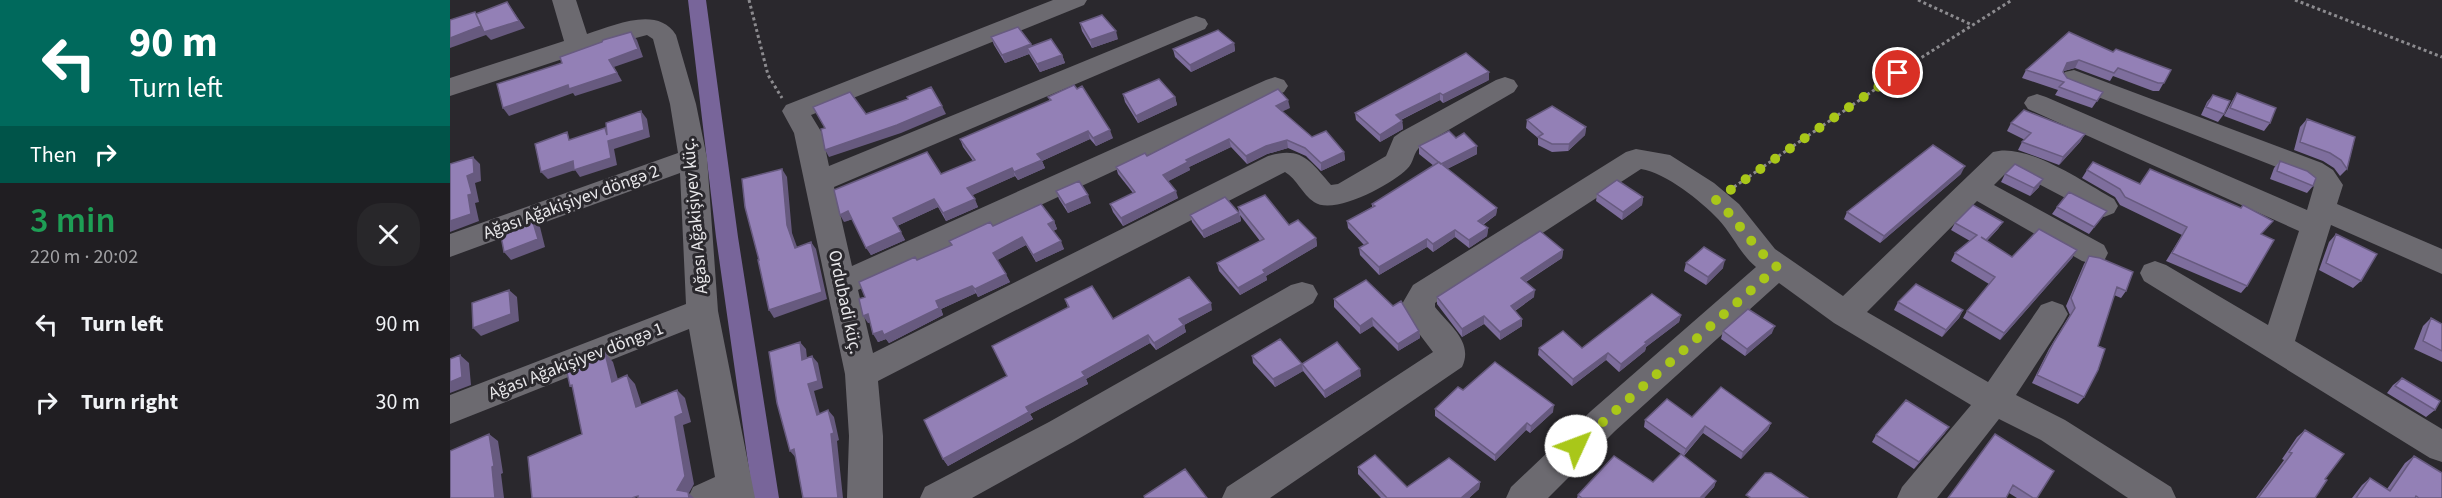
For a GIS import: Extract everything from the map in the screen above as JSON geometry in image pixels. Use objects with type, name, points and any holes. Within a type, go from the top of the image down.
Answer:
[{"type":"street","points":[[450,87],[578,45],[564,0]]},
{"type":"street","points":[[795,111],[857,90],[920,61],[1075,0]]},
{"type":"street","points":[[819,182],[1196,24]]},
{"type":"street","name":"Ağası Ağakişiyev küç.","points":[[578,45],[639,27],[652,27],[664,35],[683,104],[693,158],[702,311],[726,494]]},
{"type":"street","points":[[2074,78],[2312,170],[2323,177],[2329,185],[2277,347]]},
{"type":"street","points":[[842,284],[1275,86]]},
{"type":"street","points":[[861,375],[1278,163],[1289,161],[1300,168],[1324,195],[1334,196],[1344,192],[1398,162],[1404,144],[1411,139],[1505,86]]},
{"type":"street","points":[[2037,103],[2148,152],[2319,218],[2442,262]]},
{"type":"street","name":"Ordubadi küç.","points":[[795,111],[808,133],[861,375],[866,436],[865,498]]},
{"type":"street","points":[[2148,152],[2165,113]]},
{"type":"street","name":"Ağası Ağakişiyev döngə 2","points":[[450,246],[693,158]]},
{"type":"street","points":[[1845,314],[2003,159],[2011,158],[2104,206]]},
{"type":"street","points":[[1240,498],[1450,358],[1451,350],[1446,342],[1420,314],[1418,304],[1424,294],[1636,159],[1660,162],[1716,200],[1729,212],[1764,257],[1845,314],[1898,348],[1994,401],[2053,430],[2158,498]]},
{"type":"street","points":[[1975,188],[2093,253]]},
{"type":"street","points":[[1524,498],[1629,397],[1777,267]]},
{"type":"street","points":[[2155,273],[2442,447]]},
{"type":"street","points":[[938,498],[1061,432],[1302,294]]},
{"type":"street","name":"Ağası Ağakişiyev döngə 1","points":[[450,410],[702,311]]},
{"type":"street","points":[[1916,498],[1994,401],[2052,314]]},
{"type":"path","points":[[749,0],[768,75],[783,99],[795,111]]},
{"type":"path","points":[[1918,0],[1972,25]]},
{"type":"path","points":[[1716,200],[1916,61],[2012,0]]},
{"type":"path","points":[[2295,0],[2442,57]]},
{"type":"building","points":[[507,2],[519,21],[484,32],[476,14]]},
{"type":"building","points":[[475,12],[481,26],[450,38],[450,20]]},
{"type":"building","points":[[1102,15],[1116,31],[1090,40],[1080,23]]},
{"type":"building","points":[[1018,27],[1031,44],[1002,55],[991,37]]},
{"type":"building","points":[[1218,30],[1234,43],[1190,65],[1173,49]]},
{"type":"building","points":[[631,32],[638,49],[609,60],[617,73],[569,89],[568,85],[503,108],[497,84],[562,63],[560,57]]},
{"type":"building","points":[[2069,32],[2113,52],[2116,49],[2171,70],[2164,83],[2158,83],[2118,68],[2114,73],[2079,60],[2067,63],[2063,72],[2067,78],[2103,92],[2097,101],[2059,87],[2064,82],[2026,70]]},
{"type":"building","points":[[1051,39],[1062,55],[1037,64],[1027,48]]},
{"type":"building","points":[[1466,53],[1489,72],[1396,115],[1402,121],[1380,135],[1355,113]]},
{"type":"building","points":[[1159,79],[1175,97],[1136,116],[1123,94]]},
{"type":"building","points":[[1074,85],[1077,89],[1082,86],[1110,130],[1093,138],[1088,131],[1037,154],[1042,160],[1014,172],[1012,168],[967,188],[975,199],[943,213],[934,199],[893,218],[901,232],[866,248],[848,211],[840,215],[834,190],[927,152],[941,174],[975,160],[960,139],[1051,100],[1048,97]]},
{"type":"building","points":[[931,87],[942,106],[897,125],[825,150],[821,129],[825,128],[813,107],[850,92],[866,114],[908,99],[907,97]]},
{"type":"building","points":[[1278,89],[1288,100],[1276,106],[1312,137],[1326,131],[1344,152],[1321,163],[1305,148],[1287,140],[1266,146],[1246,156],[1229,139],[1186,160],[1188,162],[1163,175],[1176,191],[1121,218],[1110,204],[1135,192],[1116,167],[1145,153],[1147,156]]},
{"type":"building","points":[[2237,93],[2276,108],[2270,123],[2230,108]]},
{"type":"building","points":[[2213,95],[2230,101],[2224,114],[2206,107]]},
{"type":"building","points":[[1552,106],[1586,127],[1569,144],[1552,144],[1538,137],[1543,134],[1527,120]]},
{"type":"building","points":[[2024,110],[2085,134],[2063,157],[2022,142],[2031,133],[2011,123]]},
{"type":"building","points":[[641,111],[644,130],[608,141],[611,158],[574,170],[573,161],[541,172],[535,144],[567,132],[569,140],[605,128],[607,135],[606,123]]},
{"type":"building","points":[[2307,119],[2355,137],[2347,169],[2341,160],[2330,153],[2300,142]]},
{"type":"building","points":[[1449,131],[1456,138],[1464,133],[1477,146],[1441,164],[1419,146]]},
{"type":"building","points":[[1933,145],[1965,166],[1884,236],[1847,212]]},
{"type":"building","points":[[473,157],[474,173],[467,176],[472,194],[468,195],[471,214],[450,221],[450,164]]},
{"type":"building","points":[[2280,161],[2307,171],[2316,178],[2313,186],[2277,171]]},
{"type":"building","points":[[1439,162],[1497,208],[1478,221],[1488,228],[1469,240],[1455,230],[1433,244],[1427,239],[1379,267],[1359,248],[1368,243],[1347,221],[1375,206],[1372,204]]},
{"type":"building","points":[[2093,162],[2140,184],[2150,169],[2241,208],[2243,205],[2273,221],[2261,234],[2274,240],[2247,286],[2172,253],[2187,227],[2125,197],[2120,189],[2087,170]]},
{"type":"building","points":[[2015,164],[2043,179],[2034,188],[2005,174]]},
{"type":"building","points":[[782,169],[787,225],[795,248],[811,242],[822,292],[769,310],[745,207],[742,179]]},
{"type":"building","points":[[1617,180],[1643,197],[1623,212],[1597,194]]},
{"type":"building","points":[[1079,181],[1088,195],[1065,205],[1056,191]]},
{"type":"building","points":[[2069,192],[2107,211],[2094,227],[2057,207]]},
{"type":"building","points":[[1265,195],[1289,225],[1298,220],[1316,238],[1263,270],[1265,273],[1238,288],[1217,263],[1264,239],[1238,207]]},
{"type":"building","points":[[1225,197],[1239,213],[1202,231],[1190,215]]},
{"type":"building","points":[[1041,204],[1054,221],[1048,224],[1061,241],[1033,255],[1022,237],[993,253],[1006,274],[975,289],[972,286],[936,301],[939,308],[884,335],[882,331],[873,334],[868,314],[863,316],[859,299],[865,297],[859,282],[915,257],[917,260],[952,245],[949,241],[990,222],[993,226]]},
{"type":"building","points":[[1973,205],[2003,222],[1986,240],[1981,237],[2012,257],[2039,229],[2077,250],[2004,333],[1967,311],[1995,277],[1955,253],[1977,235],[1955,223]]},
{"type":"building","points":[[532,219],[538,239],[504,252],[500,231]]},
{"type":"building","points":[[1540,231],[1563,250],[1521,278],[1535,290],[1511,306],[1522,319],[1500,332],[1484,316],[1462,329],[1437,297]]},
{"type":"building","points":[[2336,234],[2377,254],[2361,281],[2326,263]]},
{"type":"building","points":[[1704,247],[1725,260],[1708,277],[1686,263]]},
{"type":"building","points":[[2089,256],[2100,258],[2133,272],[2126,291],[2117,287],[2098,346],[2105,349],[2098,370],[2084,397],[2037,375],[2075,308],[2071,298]]},
{"type":"building","points":[[1189,277],[1211,303],[1179,319],[1184,325],[1154,343],[1148,335],[1082,372],[1085,376],[1026,407],[1029,412],[943,459],[924,420],[1007,376],[992,346],[1069,307],[1065,299],[1092,286],[1113,319]]},
{"type":"building","points":[[1366,280],[1393,306],[1401,301],[1419,331],[1398,344],[1372,318],[1360,326],[1334,299]]},
{"type":"building","points":[[1916,284],[1963,310],[1946,330],[1898,302]]},
{"type":"building","points":[[509,290],[511,314],[473,328],[472,303]]},
{"type":"building","points":[[1652,294],[1681,315],[1645,342],[1647,343],[1621,364],[1608,353],[1573,379],[1539,348],[1563,331],[1582,348]]},
{"type":"building","points":[[1748,309],[1775,326],[1747,349],[1723,331]]},
{"type":"building","points":[[2431,318],[2442,324],[2442,351],[2423,341]]},
{"type":"building","points":[[1280,339],[1302,364],[1273,379],[1252,356]]},
{"type":"building","points":[[800,342],[802,360],[812,356],[818,381],[808,384],[817,415],[828,410],[834,433],[831,434],[838,498],[803,498],[794,449],[790,451],[777,403],[769,352]]},
{"type":"building","points":[[1337,342],[1360,369],[1324,391],[1302,364]]},
{"type":"building","points":[[605,353],[612,382],[627,375],[636,407],[677,390],[683,413],[675,417],[685,476],[677,490],[688,492],[689,498],[638,498],[638,496],[632,498],[532,498],[528,457],[582,434],[572,385],[570,386],[566,368]]},
{"type":"building","points":[[460,355],[462,377],[450,382],[450,359]]},
{"type":"building","points":[[1495,362],[1554,405],[1531,426],[1527,423],[1495,455],[1435,409],[1458,387],[1463,390]]},
{"type":"building","points":[[2402,378],[2440,401],[2435,410],[2395,386]]},
{"type":"building","points":[[1721,387],[1771,423],[1743,452],[1705,426],[1686,449],[1645,420],[1667,399],[1692,417]]},
{"type":"building","points":[[1906,400],[1949,427],[1919,462],[1876,435]]},
{"type":"building","points":[[2305,430],[2344,454],[2325,479],[2327,480],[2315,498],[2258,498],[2292,453],[2289,452]]},
{"type":"building","points":[[489,434],[494,466],[492,467],[495,498],[450,498],[450,451]]},
{"type":"building","points":[[1995,434],[2054,471],[2037,498],[2033,498],[2013,485],[2006,498],[1948,498]]},
{"type":"building","points":[[1681,454],[1716,481],[1700,498],[1582,498],[1578,495],[1614,456],[1653,482]]},
{"type":"building","points":[[1375,455],[1407,487],[1449,458],[1480,482],[1461,498],[1387,498],[1358,467]]},
{"type":"building","points":[[2414,456],[2442,473],[2442,498],[2416,496],[2415,498],[2356,498],[2370,478],[2390,491]]},
{"type":"building","points":[[1185,469],[1207,498],[1145,498],[1144,496]]},
{"type":"building","points":[[1765,473],[1771,473],[1808,498],[1751,498],[1746,495]]},
{"type":"waterway","points":[[697,0],[727,237],[766,498]]},
{"type":"route","points":[[1576,446],[1777,267],[1764,257],[1729,212],[1716,200],[1898,73]]}]
